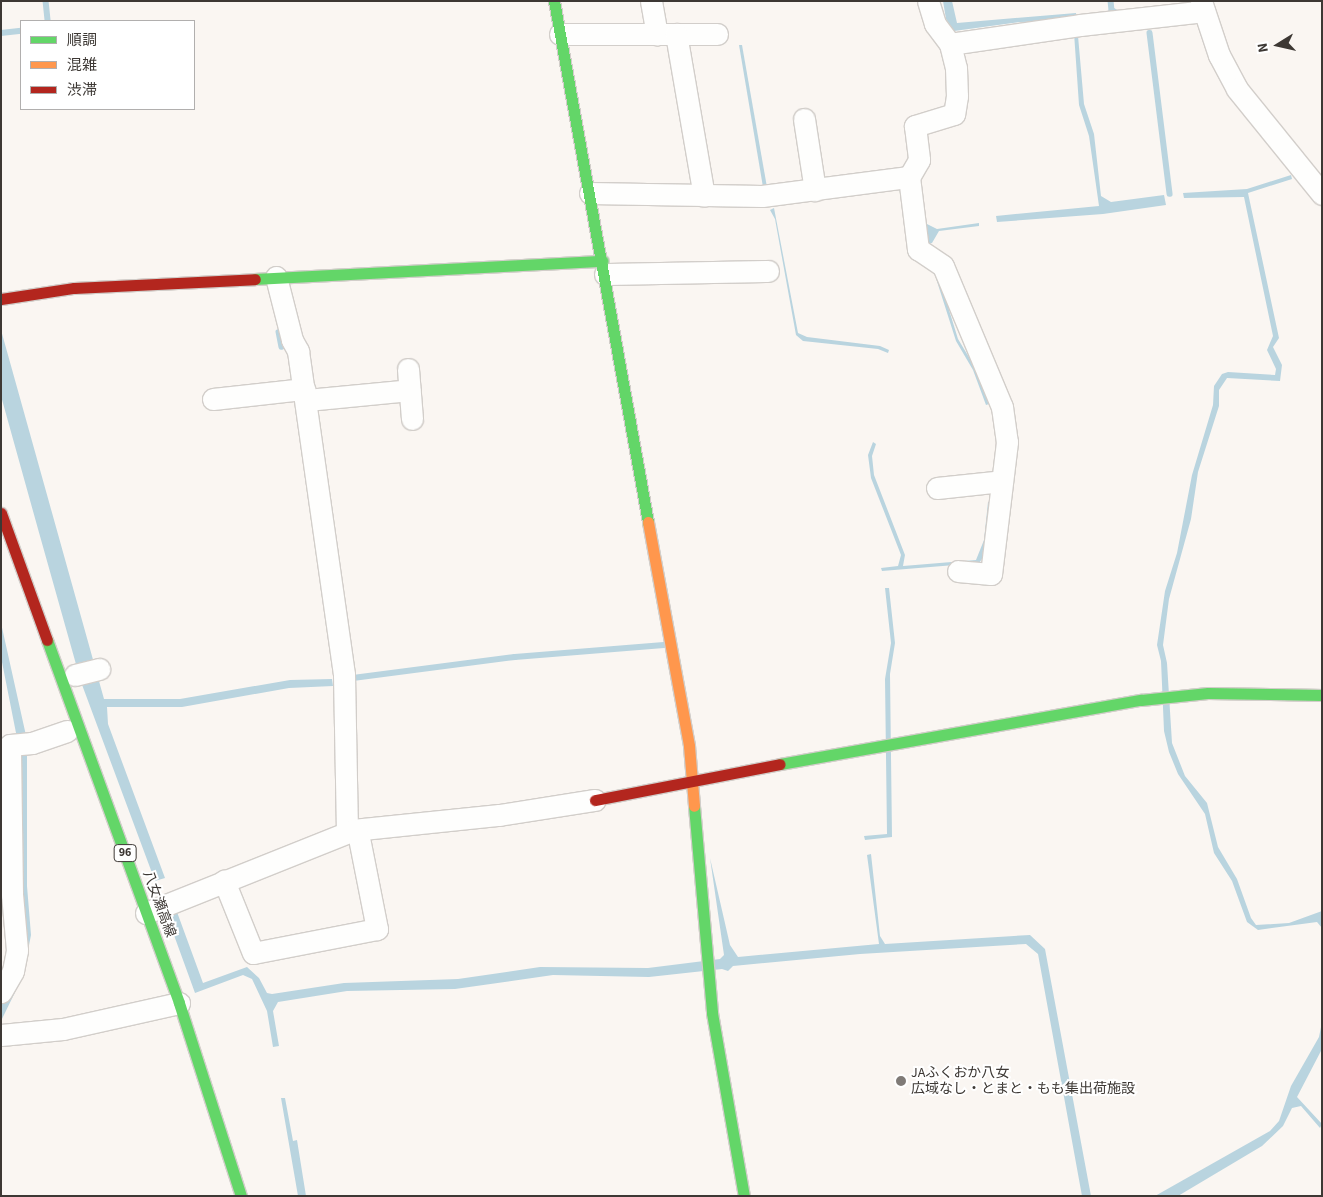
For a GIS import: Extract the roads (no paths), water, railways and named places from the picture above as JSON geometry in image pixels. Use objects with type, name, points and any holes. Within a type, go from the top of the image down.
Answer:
[{"type":"street","points":[[554,1],[604,268],[693,781],[708,977],[744,1196]]},
{"type":"street","points":[[651,1],[666,34],[704,196]]},
{"type":"street","points":[[928,1],[935,24],[950,44],[956,68],[954,114],[915,126],[918,160],[909,176],[918,249],[943,266],[1002,407],[1007,442],[994,482],[991,574],[958,572]]},
{"type":"street","points":[[950,44],[1202,6],[1219,55],[1237,89],[1322,194]]},
{"type":"street","points":[[560,34],[718,34]]},
{"type":"street","points":[[804,119],[815,190]]},
{"type":"street","points":[[590,193],[762,196],[909,176]]},
{"type":"street","points":[[1,299],[74,288],[276,277],[604,268],[768,271]]},
{"type":"street","points":[[224,881],[253,953],[377,929],[359,838],[350,831],[344,675],[298,351],[292,340],[276,277]]},
{"type":"street","points":[[214,399],[305,395],[409,380],[412,419]]},
{"type":"street","points":[[937,488],[994,482]]},
{"type":"street","name":"八女瀬高線","points":[[1,513],[179,1003],[240,1196]]},
{"type":"street","points":[[75,675],[99,669]]},
{"type":"street","points":[[146,913],[350,831],[499,815],[595,800],[878,745],[1153,698],[1208,693],[1322,695]]},
{"type":"street","points":[[1,992],[13,971],[17,950],[12,894],[10,744],[22,744],[66,731]]},
{"type":"street","points":[[1,1035],[63,1029],[179,1003]]},
{"type":"water","points":[[943,1],[952,1],[957,23],[1076,13],[1084,104],[1094,134],[1101,196],[1111,202],[1164,195],[1166,205],[1103,214],[997,222],[996,216],[1099,206],[1089,136],[1079,105],[1074,33],[1064,21],[1020,22],[954,31],[946,19]]},
{"type":"water","points":[[739,45],[742,45],[768,193],[764,193]]},
{"type":"water","points":[[1291,175],[1292,179],[1248,193],[1279,338],[1273,347],[1282,365],[1280,381],[1227,378],[1219,390],[1219,406],[1198,472],[1191,519],[1169,599],[1163,645],[1167,663],[1172,743],[1185,776],[1207,803],[1218,847],[1237,879],[1251,918],[1256,925],[1289,923],[1322,911],[1322,928],[1317,922],[1258,930],[1247,922],[1232,881],[1214,853],[1205,814],[1178,774],[1169,752],[1164,731],[1161,661],[1157,645],[1165,591],[1177,553],[1192,475],[1213,405],[1214,386],[1222,374],[1228,372],[1275,375],[1276,369],[1267,350],[1273,336],[1244,197],[1184,198],[1183,193],[1247,189]]},
{"type":"water","points":[[774,208],[798,333],[807,337],[880,346],[889,350],[888,353],[878,349],[803,341],[796,335],[775,219],[770,210]]},
{"type":"water","points":[[925,223],[937,229],[979,223],[979,226],[939,231],[932,243],[926,244]]},
{"type":"water","points":[[937,271],[958,339],[976,369],[989,404],[986,405],[973,370],[956,341],[934,272]]},
{"type":"water","points":[[1,330],[104,699],[180,699],[290,680],[332,679],[333,686],[289,688],[182,707],[107,707],[108,724],[165,878],[155,881],[81,682],[38,529],[1,396]]},
{"type":"water","points":[[873,442],[876,444],[872,456],[874,475],[905,555],[903,566],[976,560],[984,540],[988,502],[992,502],[982,559],[979,563],[882,571],[881,568],[898,566],[901,555],[871,478],[868,455]]},
{"type":"water","points":[[885,588],[889,588],[895,643],[890,674],[892,837],[865,840],[864,836],[887,834],[885,679],[891,643]]},
{"type":"water","points":[[1,623],[27,740],[27,886],[31,935],[23,976],[1,1021],[1,999],[22,950],[17,738],[1,657]]},
{"type":"water","points":[[871,854],[880,936],[885,944],[1030,935],[1045,949],[1091,1196],[1082,1196],[1038,954],[1026,944],[860,954],[733,966],[728,971],[722,969],[649,977],[553,975],[455,989],[347,991],[278,1002],[273,1011],[279,1046],[273,1047],[267,1011],[252,979],[243,975],[195,993],[167,916],[177,912],[203,983],[247,967],[259,978],[267,993],[272,994],[344,983],[458,979],[540,967],[648,968],[720,959],[724,955],[710,858],[730,945],[738,957],[879,944],[867,855]]},
{"type":"water","points":[[1322,1022],[1322,1049],[1297,1097],[1322,1124],[1320,1128],[1301,1106],[1292,1108],[1283,1126],[1262,1146],[1178,1196],[1155,1196],[1270,1131],[1279,1121],[1291,1086],[1319,1037]]},
{"type":"water","points":[[281,1098],[285,1098],[293,1141],[297,1140],[306,1196],[298,1196]]},
{"type":"waterway","points":[[46,1],[48,20]]},
{"type":"waterway","points":[[1111,1],[1112,10],[1117,13]]},
{"type":"waterway","points":[[1,33],[20,31]]},
{"type":"waterway","points":[[1150,33],[1170,194]]},
{"type":"waterway","points":[[279,332],[282,347]]},
{"type":"waterway","points":[[353,678],[515,657],[664,645]]},
{"type":"place","name":"JAふくおか八女 広域なし・とまと・もも集出荷施設","points":[[901,1081]]}]
